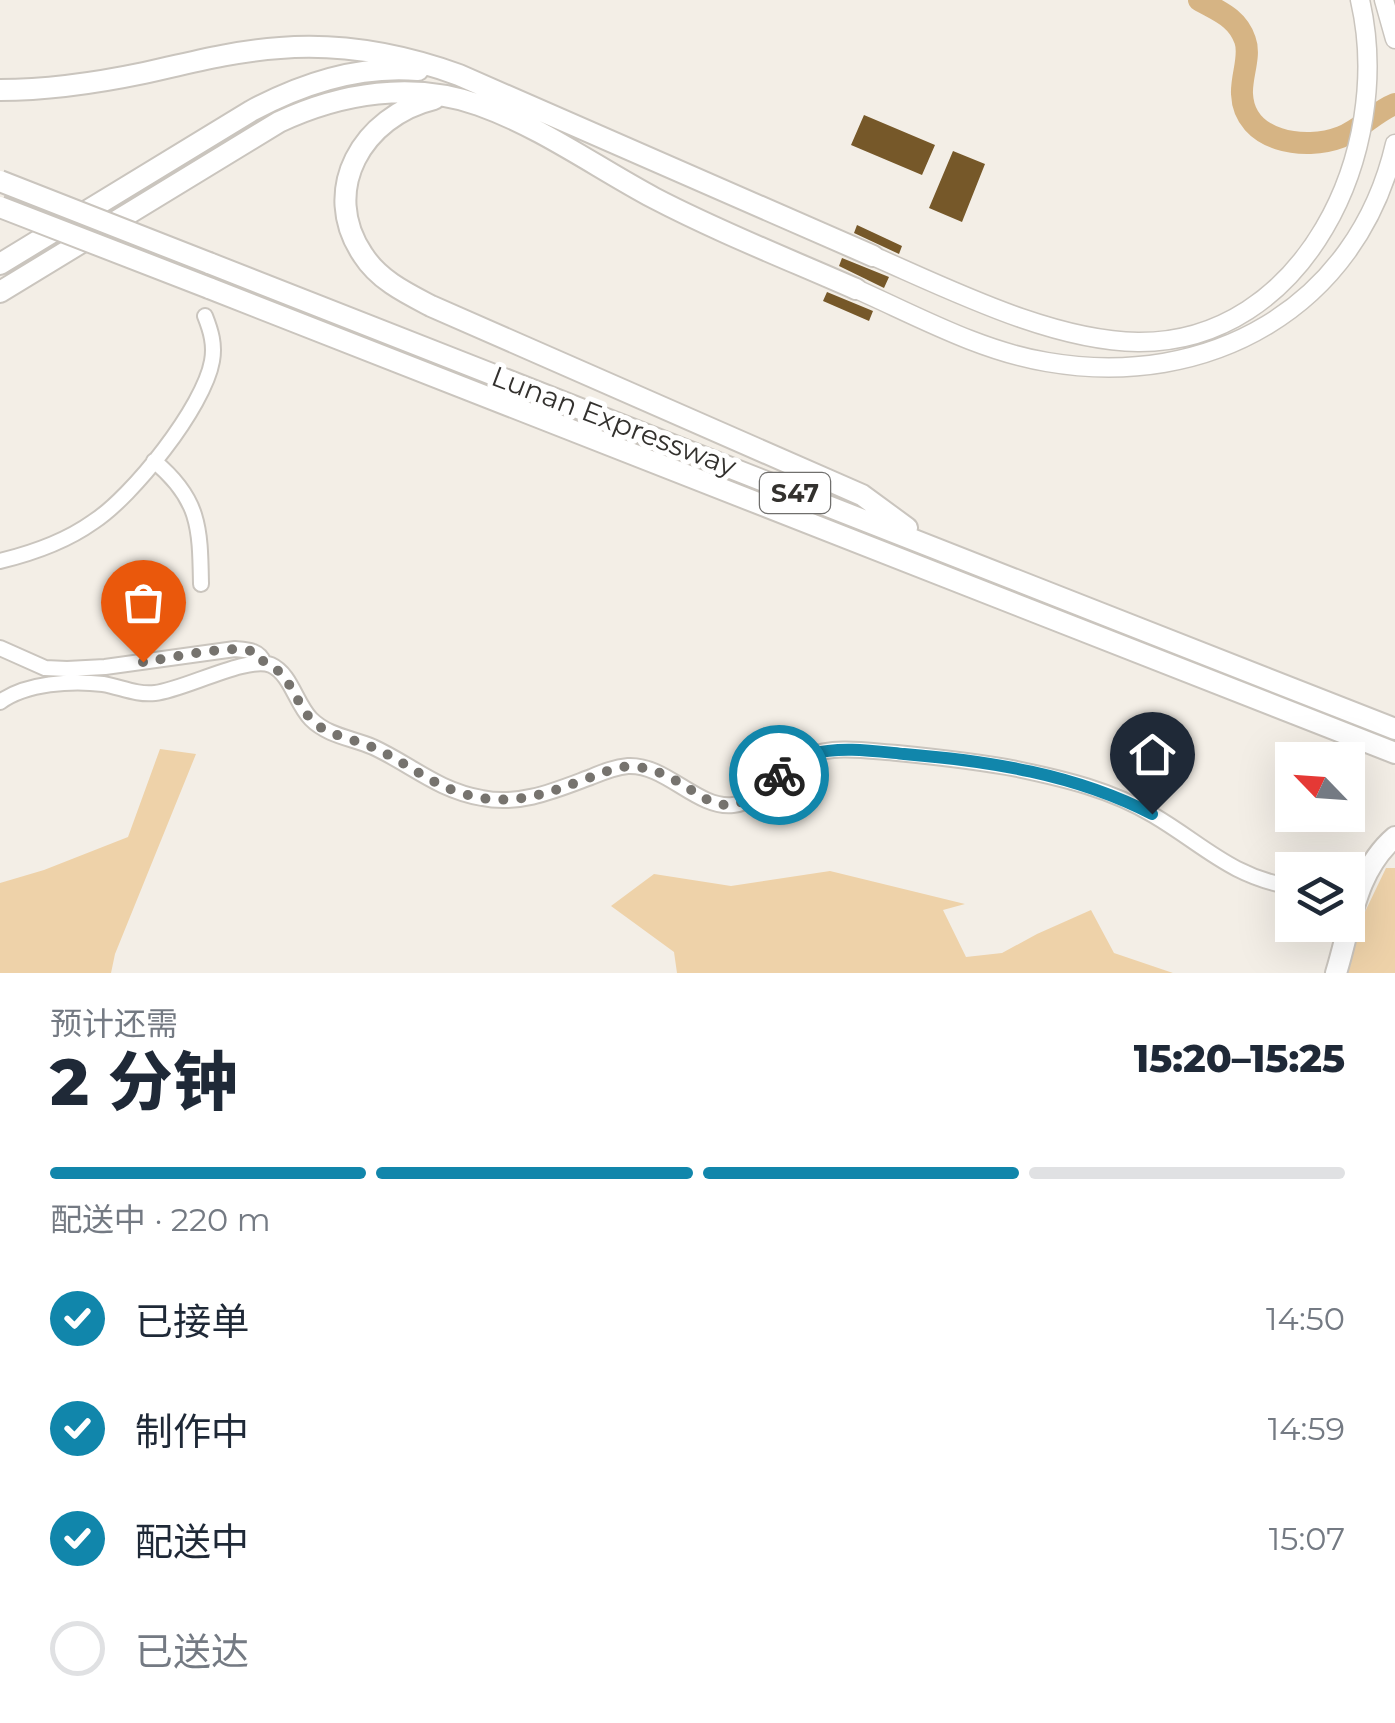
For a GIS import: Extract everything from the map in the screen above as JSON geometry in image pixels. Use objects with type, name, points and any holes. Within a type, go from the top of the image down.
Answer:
[{"type":"highway","points":[[0,90],[62,87],[232,54],[314,46],[401,56],[460,75],[873,256]]},
{"type":"highway","points":[[0,264],[251,111],[289,92],[324,80],[378,70],[460,75]]},
{"type":"highway","points":[[0,292],[263,131],[298,113],[342,99],[380,93],[455,98],[504,114],[655,198],[856,288]]},
{"type":"highway","points":[[455,98],[424,102],[394,115],[371,134],[356,158],[346,192],[349,224],[362,255],[378,274],[431,306],[862,496],[930,546]]},
{"type":"highway","name":"Lunan Expressway","points":[[0,181],[1388,726]]},
{"type":"highway","name":"Lunan Expressway","points":[[0,207],[1395,752]]},
{"type":"highway","points":[[1365,872],[1379,851],[1395,837]]},
{"type":"highway","points":[[1336,973],[1343,942]]},
{"type":"main road","points":[[873,256],[972,299],[1073,333],[1141,342],[1185,337],[1229,322],[1275,294],[1317,254],[1352,202],[1364,173],[1373,142],[1378,97],[1375,51],[1360,0]]},
{"type":"main road","points":[[1384,0],[1395,38]]},
{"type":"main road","points":[[856,288],[996,349],[1036,360],[1112,367],[1189,358],[1255,333],[1288,312],[1319,284],[1371,212],[1395,144]]},
{"type":"street","points":[[0,561],[42,549],[84,528],[110,510],[154,460],[187,416],[209,372],[213,343],[205,316]]},
{"type":"street","points":[[154,460],[176,479],[193,509],[200,535],[201,584]]},
{"type":"street","points":[[0,648],[55,669],[105,667],[235,649],[256,652],[264,663]]},
{"type":"street","points":[[0,702],[16,693],[56,684],[103,684],[138,693],[158,692],[241,666],[264,663],[280,671],[304,711],[322,728],[375,748],[441,786],[481,798],[506,800],[530,798],[631,766],[659,773],[715,802],[734,805],[755,796],[794,762],[814,753],[846,750],[939,757],[1014,768],[1106,792],[1152,814],[1236,870],[1275,883]]},
{"type":"shaded area","points":[[160,749],[196,754],[115,954],[111,973],[0,973],[0,883],[128,837]]},
{"type":"shaded area","points":[[1386,868],[1395,868],[1395,973],[1341,973],[1350,942],[1365,942],[1365,912]]},
{"type":"shaded area","points":[[830,871],[965,904],[943,910],[966,957],[1002,953],[1091,910],[1114,953],[1173,973],[677,973],[674,952],[611,906],[654,874],[731,886]]},
{"type":"building","points":[[864,115],[935,145],[922,175],[851,145]]},
{"type":"building","points":[[953,151],[985,164],[962,222],[929,208]]},
{"type":"building","points":[[857,225],[902,246],[899,254],[854,233]]},
{"type":"building","points":[[842,258],[889,277],[884,288],[839,266]]},
{"type":"building","points":[[827,292],[873,311],[869,321],[823,301]]},
{"type":"waterway","points":[[1199,0],[1226,16],[1242,32],[1247,53],[1242,87],[1245,110],[1265,132],[1294,142],[1326,141],[1348,134],[1395,104]]},
{"type":"way so far","points":[[143,662],[221,650],[256,652],[264,663],[280,671],[304,711],[322,728],[375,748],[441,786],[481,798],[530,798],[631,766],[659,773],[715,802],[734,805],[755,796],[779,775]]},
{"type":"route","points":[[779,775],[804,757],[828,751],[939,757],[1071,781],[1121,798],[1152,814]]}]
